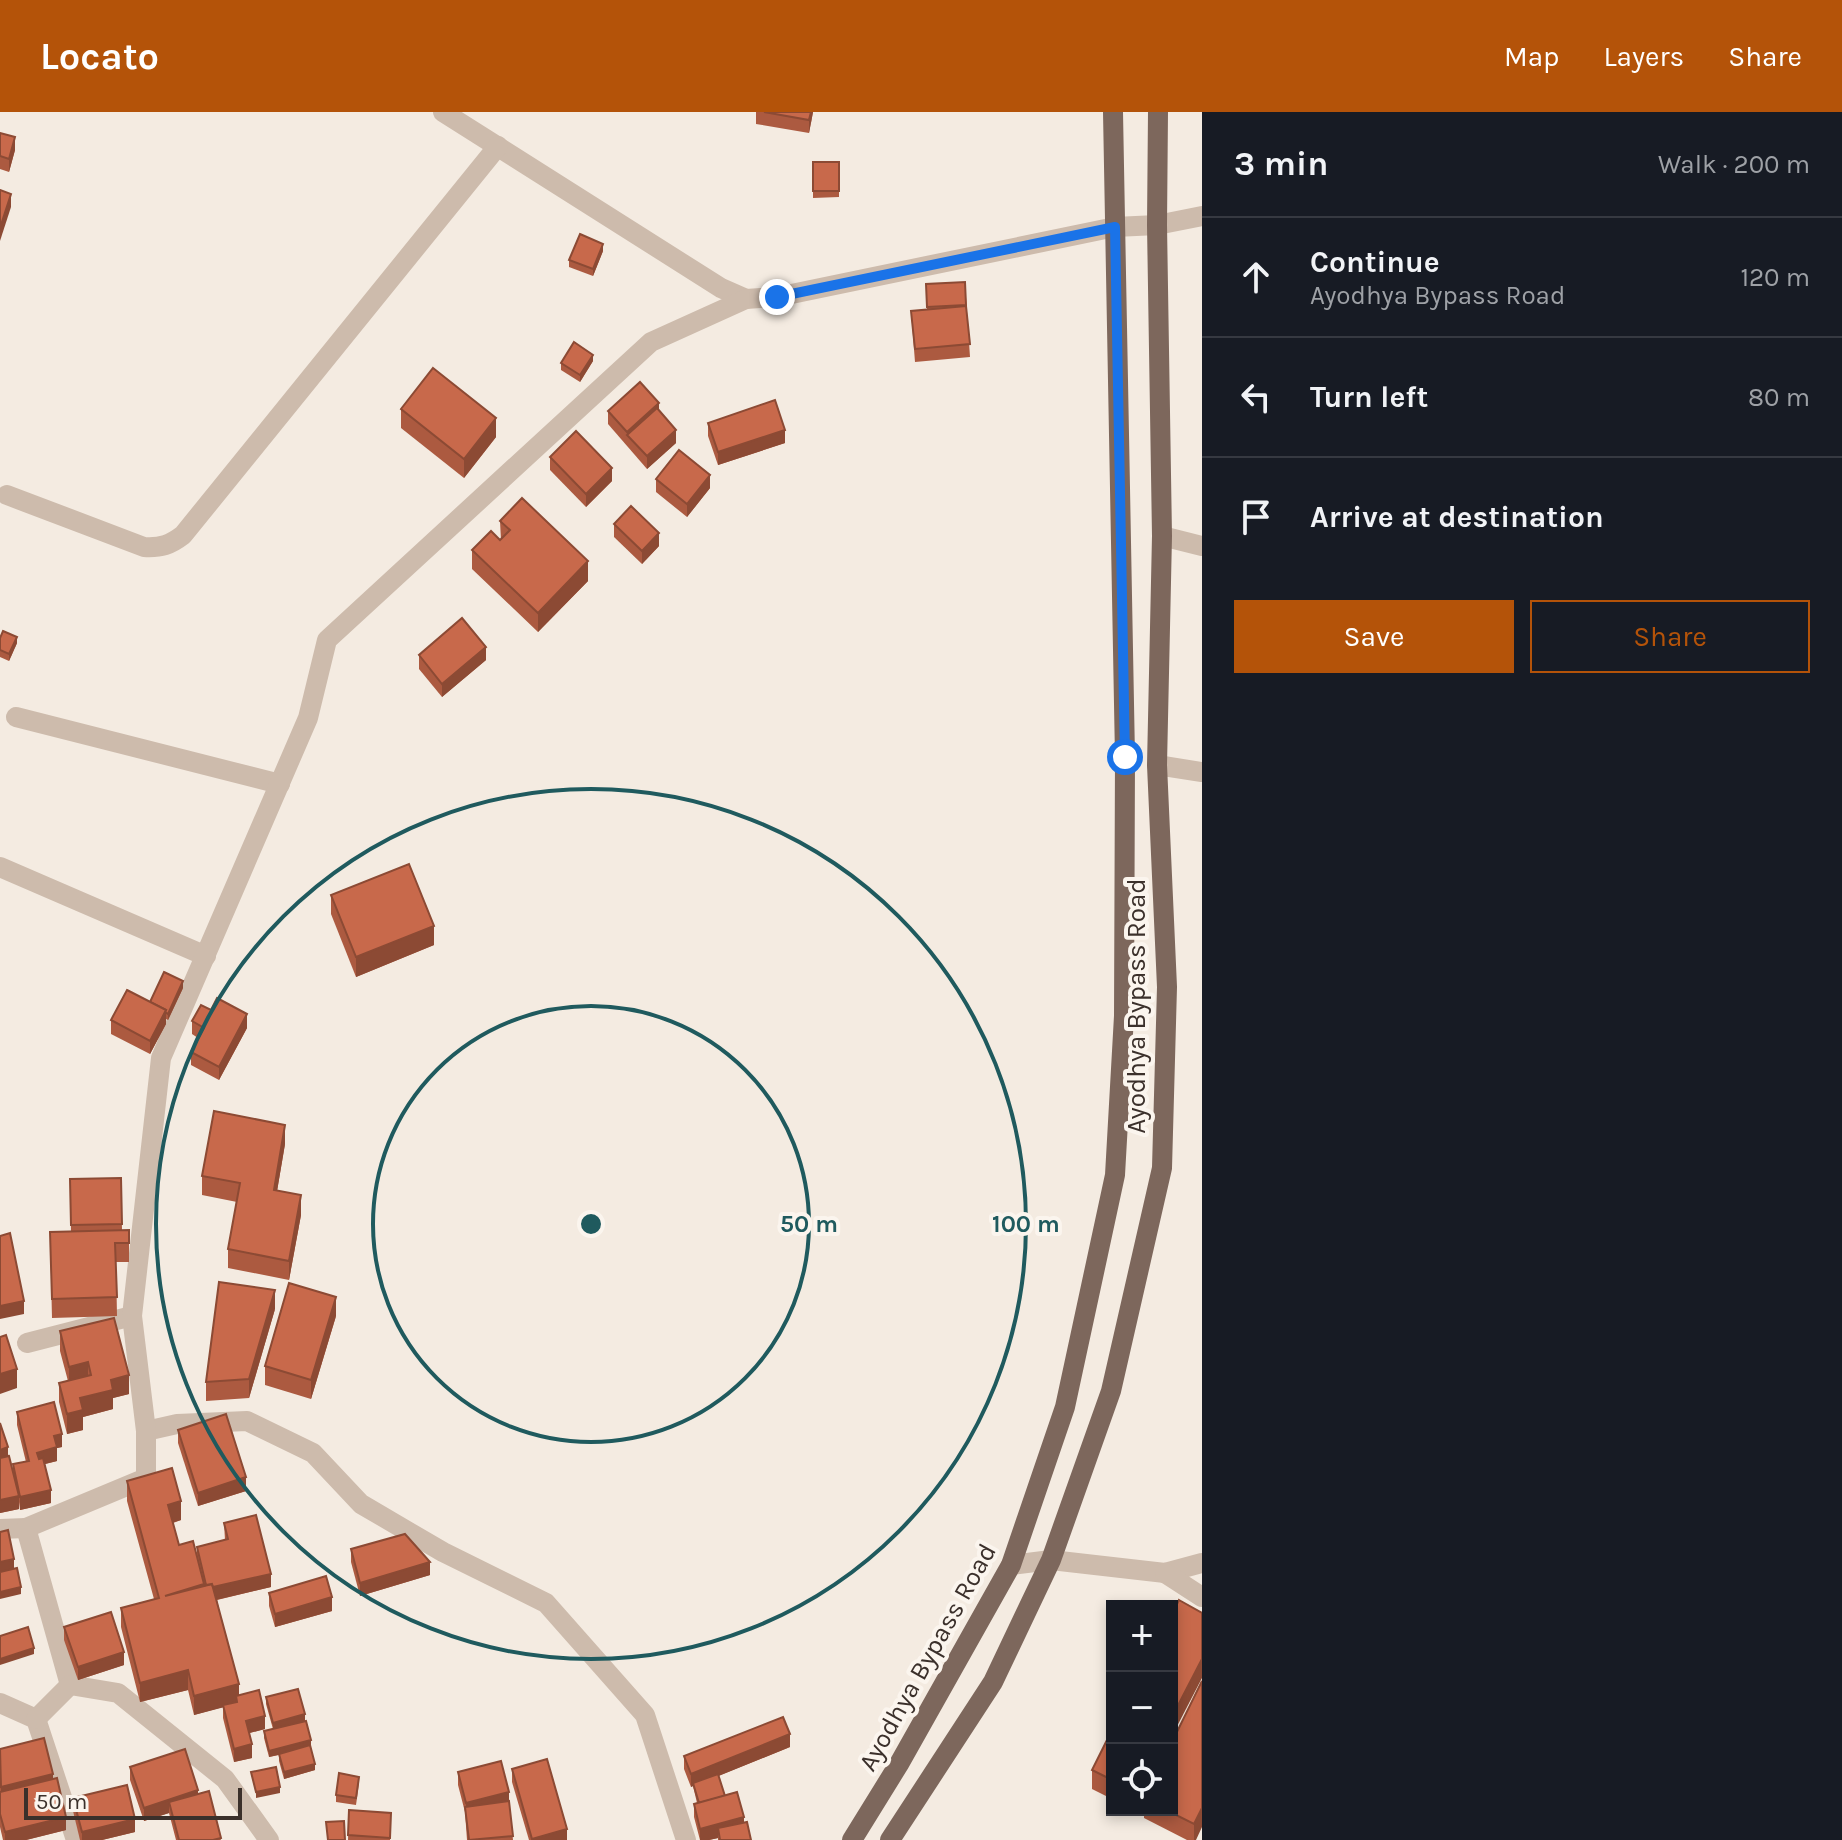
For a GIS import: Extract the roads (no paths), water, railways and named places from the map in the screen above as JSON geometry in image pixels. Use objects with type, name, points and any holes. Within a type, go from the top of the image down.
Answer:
[{"type":"main road","name":"Ayodhya Bypass Road","points":[[852,1840],[899,1764],[1011,1565],[1065,1407],[1115,1175],[1124,1016],[1125,757],[1113,112]]},
{"type":"main road","name":"Ayodhya Bypass Road","points":[[890,1840],[993,1682],[1051,1560],[1111,1391],[1162,1168],[1167,987],[1157,765],[1162,536],[1158,112]]},
{"type":"street","points":[[443,112],[721,288],[746,299]]},
{"type":"street","points":[[7,495],[144,547],[161,548],[171,544],[183,535],[498,146]]},
{"type":"street","points":[[0,1529],[26,1528],[146,1478],[146,1431],[132,1316],[161,1058],[308,718],[327,640],[651,342],[746,299],[777,297],[1115,227],[1157,225],[1202,216]]},
{"type":"street","points":[[1162,536],[1202,546]]},
{"type":"street","points":[[16,717],[280,784]]},
{"type":"street","points":[[1157,765],[1202,772]]},
{"type":"street","points":[[0,867],[206,956]]},
{"type":"street","points":[[27,1343],[132,1316]]},
{"type":"street","points":[[146,1431],[177,1424],[247,1421],[313,1453],[361,1504],[443,1552],[546,1603],[645,1715],[681,1839]]},
{"type":"street","points":[[26,1528],[70,1685]]},
{"type":"street","points":[[1011,1565],[1051,1560],[1165,1573],[1202,1563]]},
{"type":"street","points":[[1165,1573],[1202,1597]]},
{"type":"street","points":[[36,1719],[70,1685]]},
{"type":"street","points":[[70,1685],[118,1693],[225,1779],[269,1840]]},
{"type":"street","points":[[0,1703],[36,1719],[76,1840]]}]
